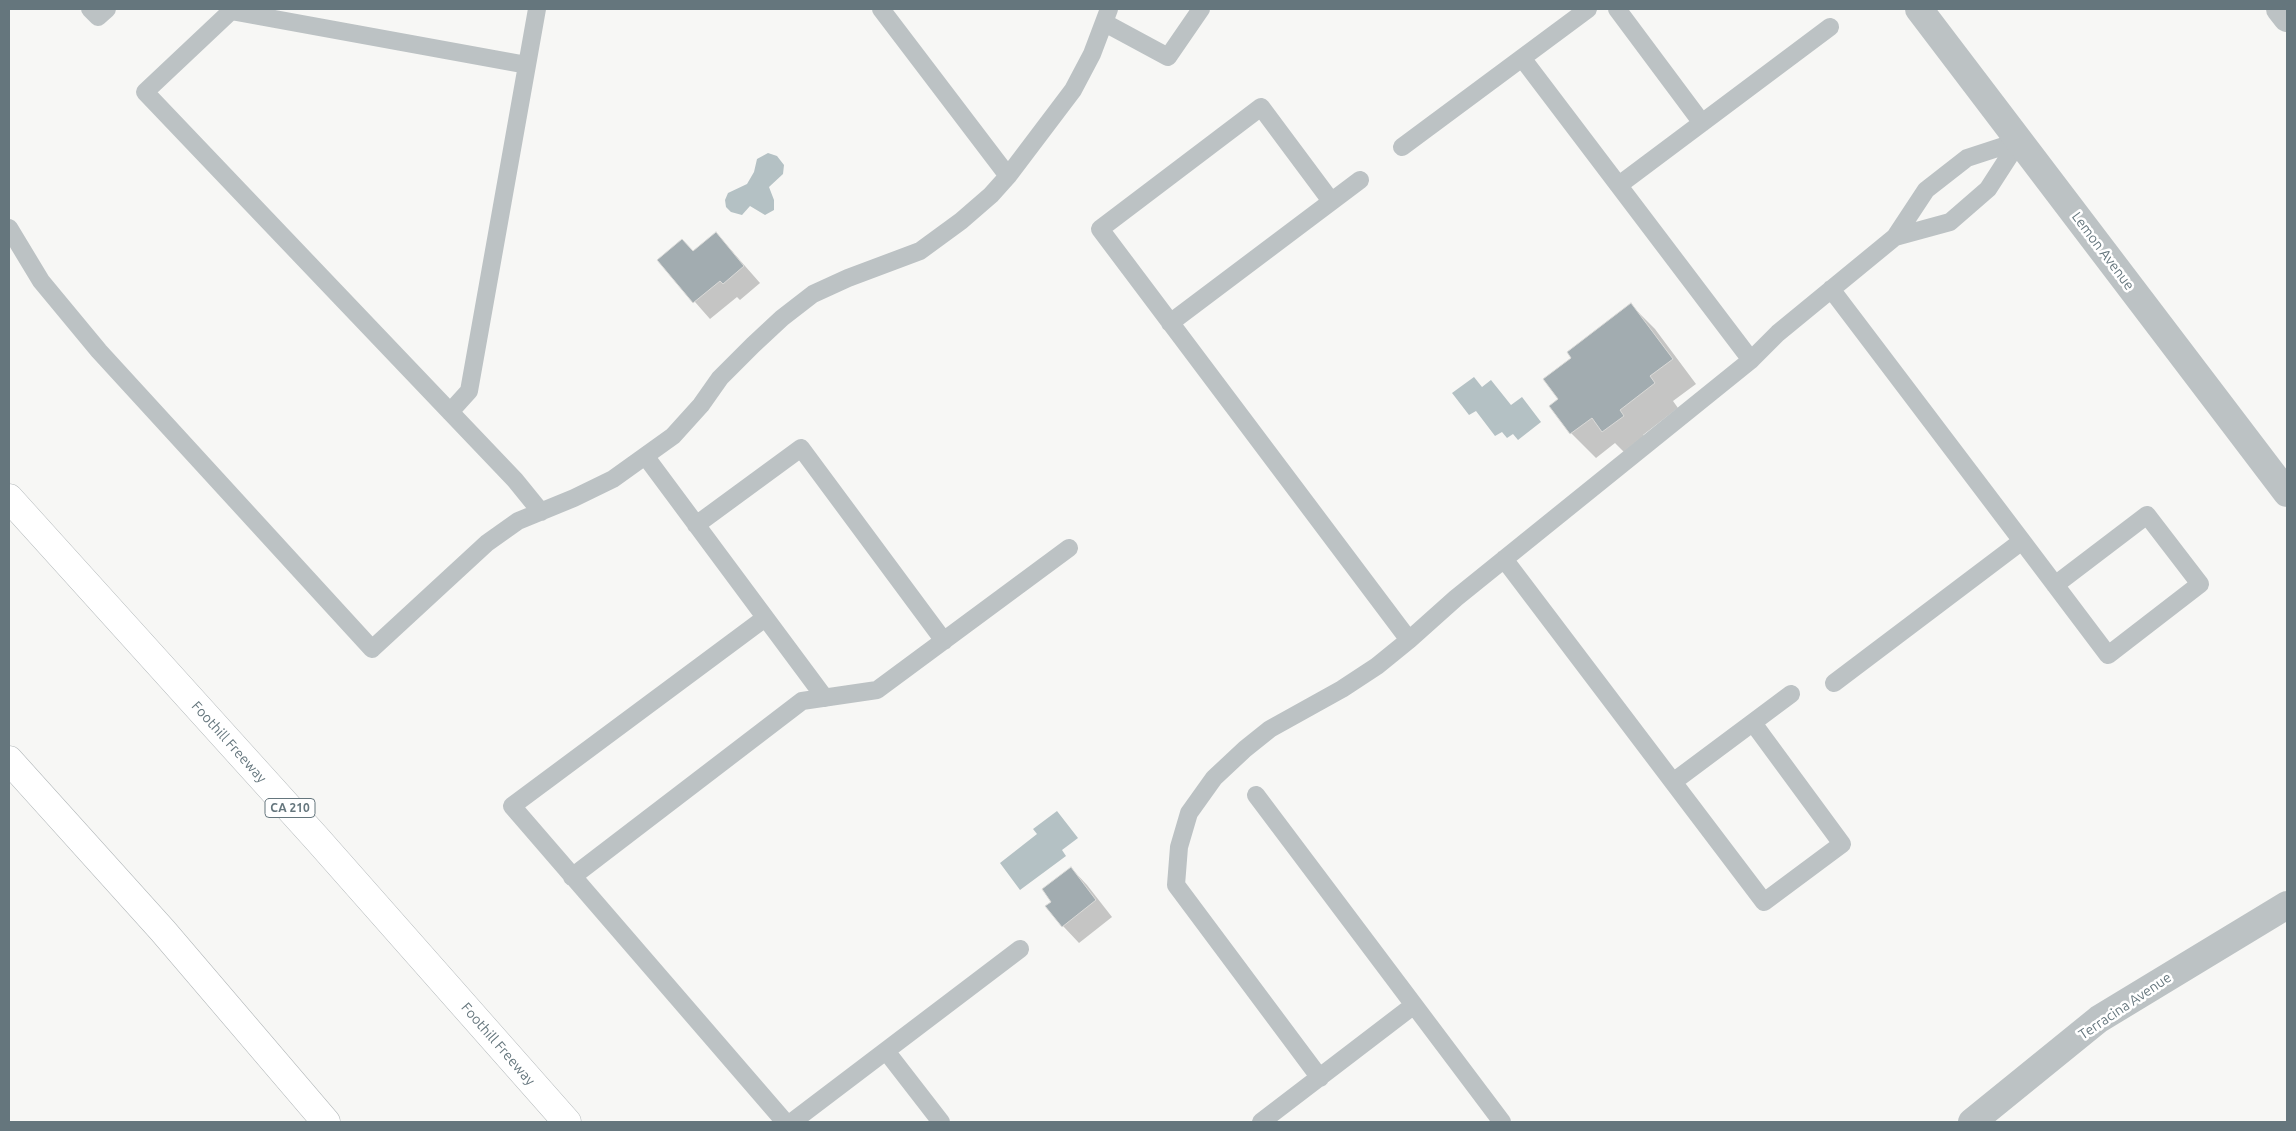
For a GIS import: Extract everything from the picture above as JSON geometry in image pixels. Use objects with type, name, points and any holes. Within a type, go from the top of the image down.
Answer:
[{"type":"highway","name":"Foothill Freeway","points":[[9,498],[318,840],[567,1122]]},
{"type":"highway","points":[[9,760],[163,932],[326,1122]]},
{"type":"street","name":"Lemon Avenue","points":[[1919,9],[2287,493]]},
{"type":"street","points":[[2280,9],[2287,18]]},
{"type":"street","name":"Terracina Avenue","points":[[1972,1122],[2100,1019],[2287,904]]},
{"type":"lane","points":[[90,9],[98,17],[107,9]]},
{"type":"lane","points":[[450,412],[469,391],[537,9]]},
{"type":"lane","points":[[881,9],[1008,176]]},
{"type":"lane","points":[[9,228],[41,281],[99,351],[372,650],[487,543],[518,521],[614,479],[673,436],[701,405],[720,378],[752,345],[806,300],[848,278],[920,251],[962,221],[1008,176],[1073,90],[1092,54],[1107,16],[1168,56],[1201,9]]},
{"type":"lane","points":[[1402,147],[1588,9]]},
{"type":"lane","points":[[1617,9],[1702,123]]},
{"type":"lane","points":[[527,65],[231,11],[145,92],[515,480],[540,512]]},
{"type":"lane","points":[[1619,185],[1830,27]]},
{"type":"lane","points":[[1522,58],[1751,360]]},
{"type":"lane","points":[[1331,201],[1261,107],[1100,229],[1409,640]]},
{"type":"lane","points":[[1895,237],[1950,222],[1988,189],[2018,141]]},
{"type":"lane","points":[[1320,1078],[1176,885],[1179,847],[1189,813],[1214,778],[1270,729],[1342,689],[1377,666],[1456,598],[1751,360],[1778,333],[1895,237],[1926,190],[1968,158],[2018,141]]},
{"type":"lane","points":[[1170,323],[1360,180]]},
{"type":"lane","points":[[1831,289],[2022,541],[2055,585],[2108,655],[2200,584],[2147,515],[2055,585]]},
{"type":"lane","points":[[696,525],[801,448],[944,641]]},
{"type":"lane","points":[[646,457],[825,698]]},
{"type":"lane","points":[[1834,683],[2022,541]]},
{"type":"lane","points":[[572,877],[802,701],[877,690],[1069,548]]},
{"type":"lane","points":[[1504,559],[1764,902],[1842,844],[1752,724]]},
{"type":"lane","points":[[766,618],[512,806],[786,1122]]},
{"type":"lane","points":[[1673,782],[1791,694]]},
{"type":"lane","points":[[1256,795],[1502,1122]]},
{"type":"lane","points":[[792,1122],[1020,949]]},
{"type":"lane","points":[[1261,1122],[1414,1005]]},
{"type":"lane","points":[[886,1051],[941,1122]]},
{"type":"shaded area","points":[[768,153],[777,156],[784,165],[783,174],[769,187],[774,200],[774,210],[765,215],[750,206],[742,215],[731,212],[726,207],[725,200],[728,193],[747,184],[754,172],[757,159]]},
{"type":"shaded area","points":[[1474,377],[1482,387],[1491,380],[1511,405],[1522,397],[1541,422],[1518,440],[1513,434],[1507,438],[1502,432],[1495,436],[1476,411],[1469,415],[1452,393]]},
{"type":"shaded area","points":[[1057,811],[1078,838],[1062,850],[1066,856],[1020,890],[1000,863],[1037,834],[1033,829]]},
{"type":"building","points":[[716,232],[744,266],[723,284],[720,281],[693,303],[657,260],[682,239],[693,251]]},
{"type":"building","points":[[1631,303],[1673,359],[1650,376],[1655,383],[1620,410],[1624,416],[1602,432],[1592,418],[1570,434],[1549,406],[1558,399],[1543,379],[1571,358],[1567,352]]},
{"type":"building","points":[[1071,867],[1096,900],[1062,927],[1045,906],[1051,902],[1042,889]]}]
